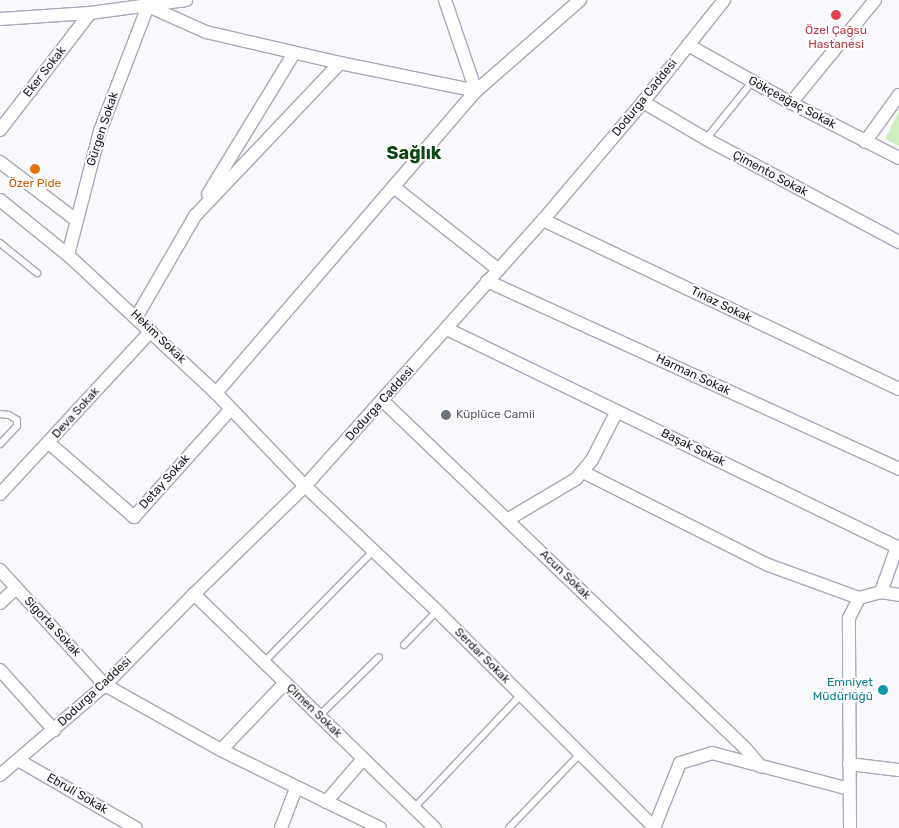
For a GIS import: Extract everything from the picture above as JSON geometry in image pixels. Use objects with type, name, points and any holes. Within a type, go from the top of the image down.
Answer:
[{"type":"street","points":[[0,24],[17,20],[90,13],[122,5],[148,6],[186,0]]},
{"type":"street","points":[[445,0],[476,90]]},
{"type":"street","points":[[216,393],[395,188],[476,90],[580,0]]},
{"type":"street","points":[[791,103],[875,0]]},
{"type":"street","name":"Dodurga Caddesi","points":[[0,776],[105,684],[194,594],[306,486],[384,401],[487,281],[544,220],[688,45],[718,2]]},
{"type":"street","points":[[148,6],[206,32],[294,54],[476,90]]},
{"type":"street","name":"Gürgen Sokak","points":[[68,255],[100,132],[148,6]]},
{"type":"street","name":"Eker Sokak","points":[[0,130],[90,13]]},
{"type":"street","points":[[0,19],[17,20]]},
{"type":"street","name":"Gökçeağaç Sokak","points":[[688,45],[791,103],[899,158]]},
{"type":"street","points":[[137,316],[195,216],[294,54]]},
{"type":"street","points":[[195,216],[340,63]]},
{"type":"street","points":[[865,142],[898,99]]},
{"type":"street","name":"Çimento Sokak","points":[[642,102],[706,140],[899,242]]},
{"type":"street","points":[[0,162],[76,220]]},
{"type":"street","points":[[395,188],[499,270]]},
{"type":"street","name":"Hekim Sokak","points":[[0,200],[68,255],[137,316],[231,408],[306,486]]},
{"type":"street","name":"Tınaz Sokak","points":[[544,220],[899,389]]},
{"type":"street","name":"Harman Sokak","points":[[487,281],[899,469]]},
{"type":"street","name":"Başak Sokak","points":[[447,329],[897,547],[881,592]]},
{"type":"street","name":"Deva Sokak","points":[[0,494],[151,331]]},
{"type":"street","name":"Acun Sokak","points":[[384,401],[746,750],[761,767]]},
{"type":"street","name":"Detay Sokak","points":[[49,443],[134,517],[231,408]]},
{"type":"street","points":[[507,520],[576,479],[592,460],[617,411]]},
{"type":"street","points":[[583,472],[768,565],[860,598],[881,592],[899,595]]},
{"type":"street","name":"Serdar Sokak","points":[[306,486],[437,611],[654,828]]},
{"type":"street","name":"Sigorta Sokak","points":[[0,570],[105,684],[221,750],[380,828]]},
{"type":"street","points":[[0,602],[16,588]]},
{"type":"street","name":"Çimen Sokak","points":[[194,594],[435,828]]},
{"type":"street","points":[[850,828],[849,618],[860,598]]},
{"type":"street","points":[[0,670],[54,730]]},
{"type":"street","points":[[221,750],[285,683]]},
{"type":"street","points":[[654,828],[680,763],[712,753],[849,789]]},
{"type":"street","points":[[326,802],[363,759]]},
{"type":"street","name":"Ebruli Sokak","points":[[18,760],[135,828]]},
{"type":"street","points":[[849,764],[899,770]]},
{"type":"street","points":[[281,828],[296,788]]},
{"type":"lane","points":[[706,140],[752,82]]},
{"type":"lane","points":[[0,243],[37,273]]},
{"type":"lane","points":[[0,414],[9,415],[17,420],[17,426],[0,444]]},
{"type":"lane","points":[[264,662],[373,551]]},
{"type":"lane","points":[[404,645],[437,611]]},
{"type":"lane","points":[[319,716],[379,657]]},
{"type":"lane","points":[[414,808],[521,695]]},
{"type":"lane","points":[[509,828],[580,754]]},
{"type":"green space","points":[[899,111],[899,146],[885,139]]},
{"type":"place","name":"Özel Çağsu Hastanesi","points":[[836,15]]},
{"type":"place","name":"Özer Pide","points":[[35,169]]},
{"type":"place","name":"Küplüce Camii","points":[[446,415]]},
{"type":"place","name":"Emniyet Müdürlüğü","points":[[883,690]]},
{"type":"district","name":"Sağlık","points":[[414,153]]}]
